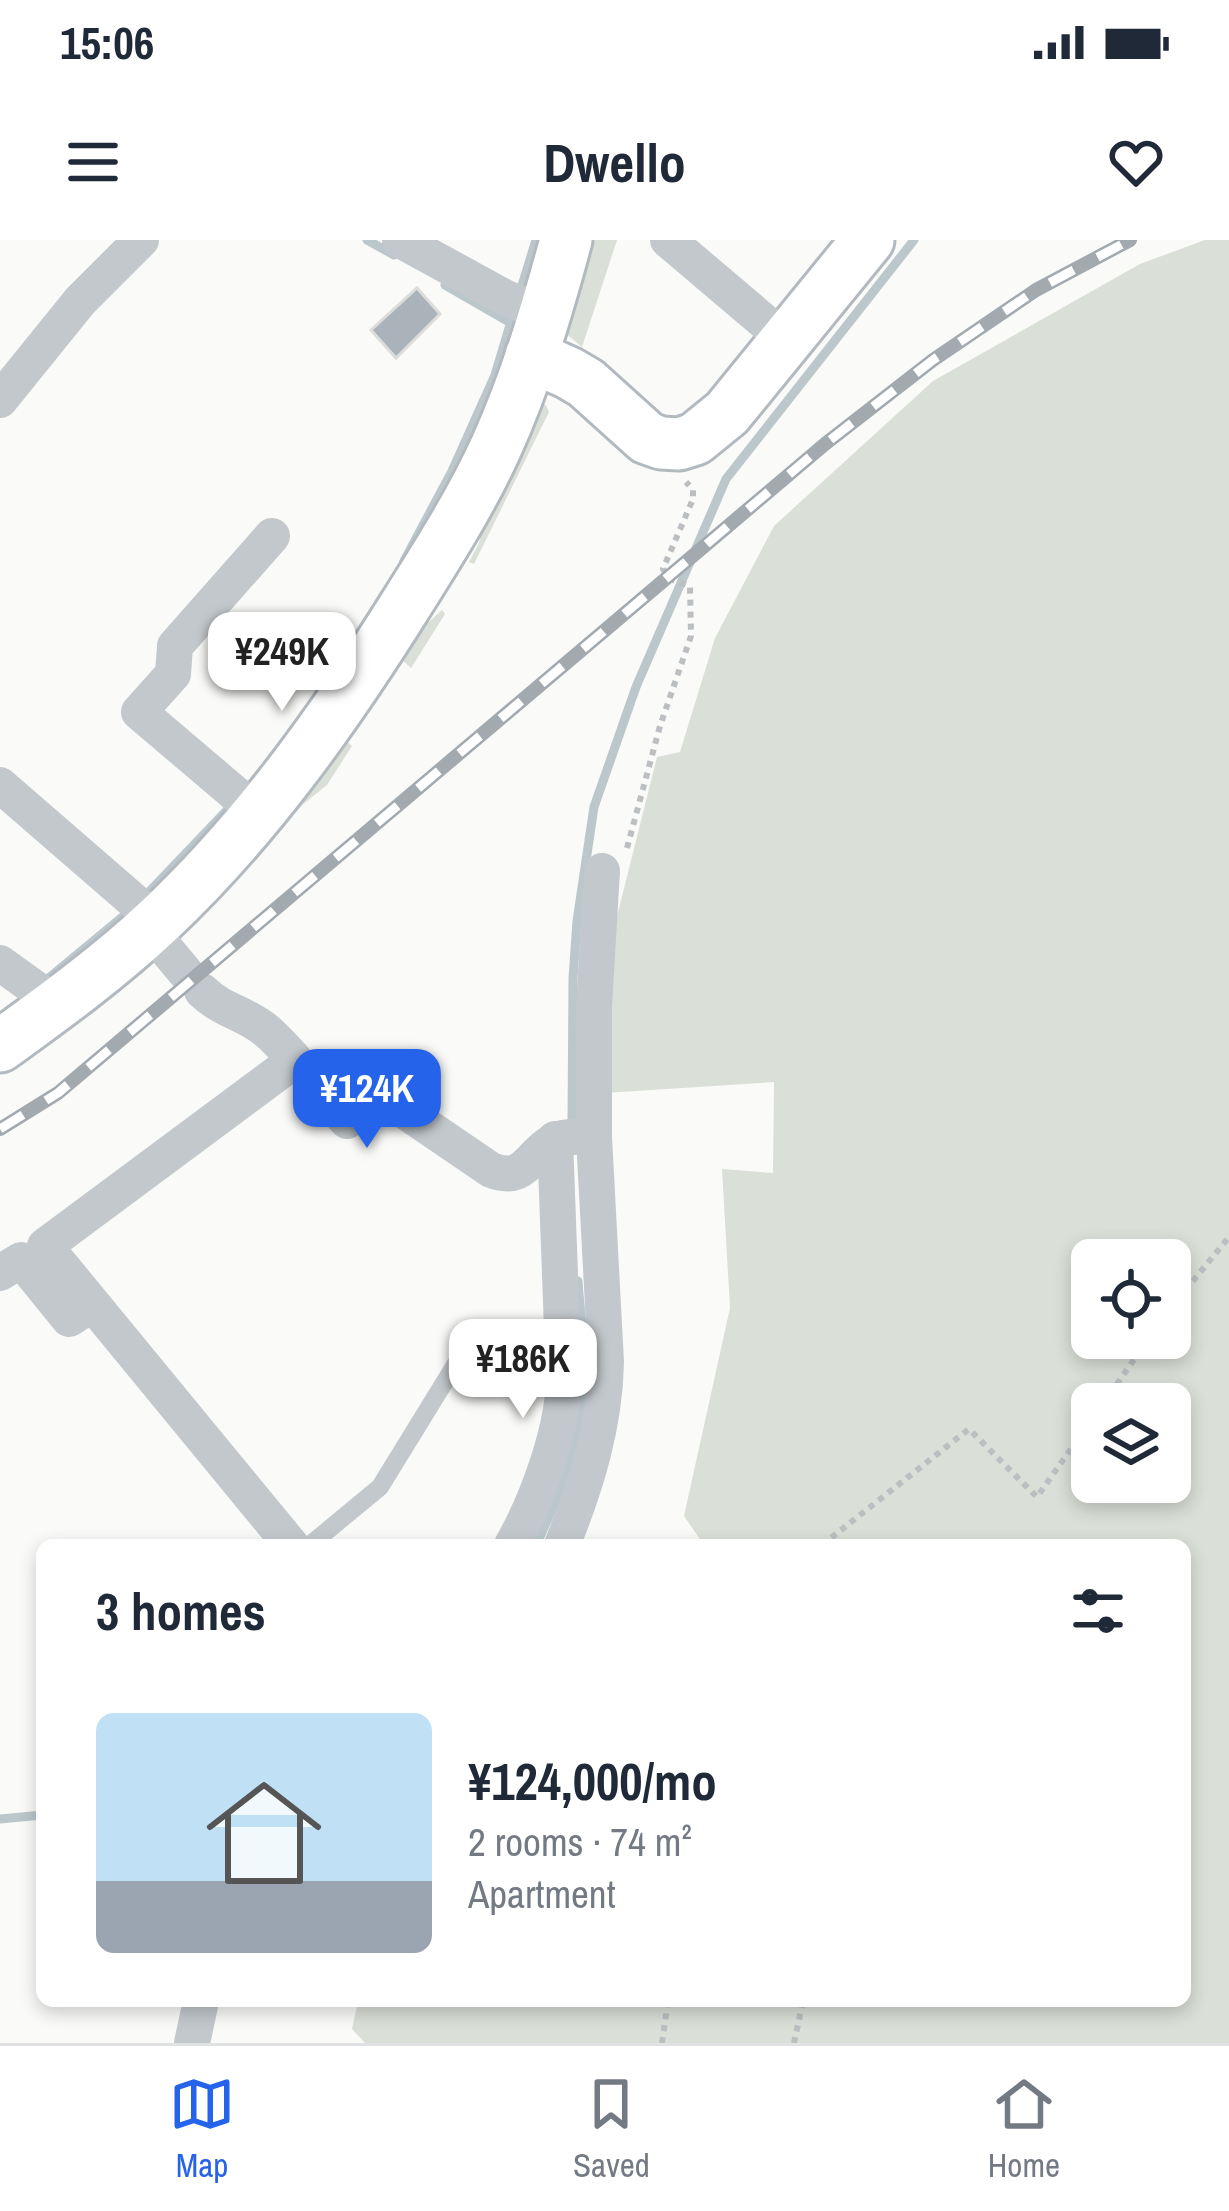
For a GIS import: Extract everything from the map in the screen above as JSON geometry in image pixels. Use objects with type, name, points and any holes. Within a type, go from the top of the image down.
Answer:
[{"type":"main road","points":[[0,1046],[32,986],[146,915],[246,802],[307,754],[440,550],[496,448],[527,318],[566,240]]},
{"type":"main road","points":[[527,318],[586,383],[647,438],[679,444],[712,428],[868,240]]},
{"type":"street","points":[[0,400],[80,301],[141,240]]},
{"type":"street","points":[[400,240],[527,318]]},
{"type":"street","points":[[668,240],[787,341]]},
{"type":"street","points":[[246,802],[139,712],[173,674],[175,646],[272,536]]},
{"type":"street","points":[[0,785],[146,915],[194,982],[218,1006],[245,1016],[269,1033],[347,1121],[379,1094],[505,1175],[517,1173],[574,1138]]},
{"type":"street","points":[[521,1539],[553,1519],[597,1437],[605,1399],[581,1305],[574,1138],[594,1006],[602,871]]},
{"type":"street","points":[[286,1539],[45,1246],[169,1146],[294,1061]]},
{"type":"street","points":[[0,1273],[21,1260],[69,1319],[91,1305]]},
{"type":"street","points":[[192,2043],[200,2007]]},
{"type":"lane","points":[[317,1539],[380,1487],[460,1357]]},
{"type":"path","points":[[602,871],[626,849],[691,636],[690,586],[670,579],[663,569],[693,490],[661,443]]},
{"type":"path","points":[[1191,1283],[1229,1237]]},
{"type":"path","points":[[830,1539],[969,1429],[1037,1497],[1071,1449]]},
{"type":"path","points":[[662,2043],[667,2007]]},
{"type":"path","points":[[794,2043],[802,2007]]},
{"type":"shaded area","points":[[585,240],[617,240],[582,347],[559,328]]},
{"type":"shaded area","points":[[1205,240],[1229,240],[1229,2043],[365,2043],[352,2029],[357,2007],[1191,2007],[1191,1539],[700,1539],[684,1516],[730,1308],[722,1169],[773,1173],[774,1082],[604,1093],[606,960],[657,757],[680,752],[715,638],[774,526],[933,381],[1140,264]]},
{"type":"shaded area","points":[[535,403],[546,405],[549,412],[474,564],[469,562],[479,543],[490,494]]},
{"type":"shaded area","points":[[442,610],[445,614],[411,668],[398,656]]},
{"type":"shaded area","points":[[343,738],[352,746],[327,785],[286,818]]},
{"type":"building","points":[[417,288],[440,314],[396,358],[371,330]]},
{"type":"waterway","points":[[367,240],[394,255]]},
{"type":"waterway","points":[[520,292],[536,240]]},
{"type":"waterway","points":[[572,1126],[577,921],[594,807],[636,687],[726,479],[914,240]]},
{"type":"waterway","points":[[445,285],[511,323]]},
{"type":"waterway","points":[[404,561],[495,375],[515,308]]},
{"type":"waterway","points":[[144,897],[228,809]]},
{"type":"waterway","points":[[44,982],[132,909]]},
{"type":"waterway","points":[[539,1539],[568,1467],[582,1405],[585,1359],[578,1281]]},
{"type":"waterway","points":[[0,1819],[36,1816]]},
{"type":"railway","points":[[0,1129],[58,1093],[825,444],[933,360],[1036,290],[1130,240]]}]
